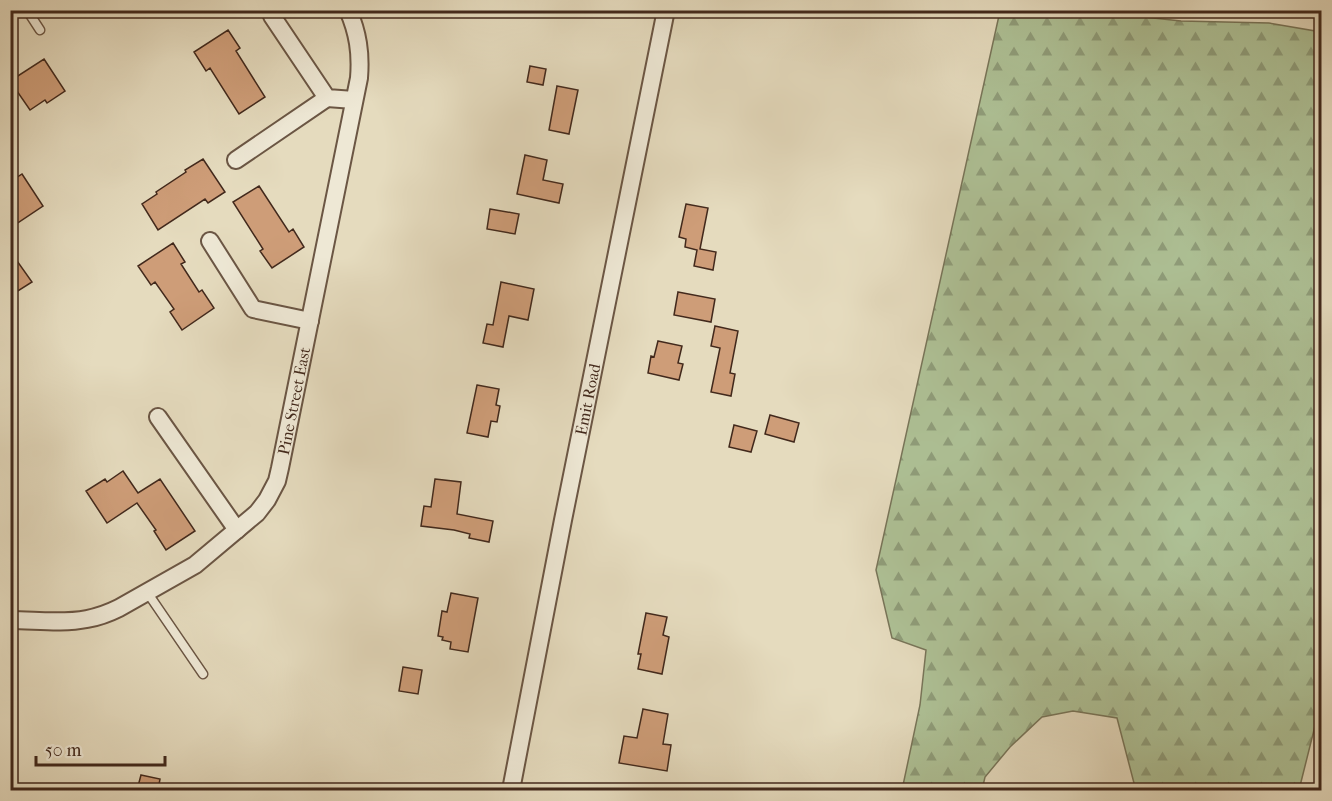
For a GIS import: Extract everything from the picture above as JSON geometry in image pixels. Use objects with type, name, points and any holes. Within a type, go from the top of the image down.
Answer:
[{"type":"street","name":"Pine Street East","points":[[10,620],[87,619],[119,608],[195,565],[257,513],[267,500],[277,481],[359,78],[359,41],[348,10]]},
{"type":"street","name":"Emit Road","points":[[511,790],[666,10]]},
{"type":"street","points":[[272,16],[327,98]]},
{"type":"street","points":[[236,160],[327,98],[354,100]]},
{"type":"street","points":[[210,241],[253,309],[310,321]]},
{"type":"street","points":[[158,417],[237,530]]},
{"type":"lane","points":[[27,10],[40,30]]},
{"type":"lane","points":[[147,592],[203,674]]},
{"type":"green space","points":[[1000,11],[1088,11],[1181,21],[1269,23],[1321,32],[1322,698],[1299,790],[1132,790],[1134,783],[1117,718],[1073,711],[1042,717],[1010,747],[985,777],[982,790],[902,790],[920,705],[926,650],[892,638],[876,570]]},
{"type":"building","points":[[228,30],[240,48],[236,51],[265,97],[239,114],[210,68],[206,71],[194,52]]},
{"type":"building","points":[[44,59],[65,91],[47,103],[45,100],[30,110],[10,81]]},
{"type":"building","points":[[530,66],[546,69],[543,85],[527,82]]},
{"type":"building","points":[[557,86],[578,90],[569,134],[549,130]]},
{"type":"building","points":[[525,155],[547,160],[543,180],[563,184],[559,203],[517,194]]},
{"type":"building","points":[[203,159],[225,192],[208,203],[205,199],[158,230],[142,204],[186,172],[185,170]]},
{"type":"building","points":[[22,174],[43,206],[10,228],[10,182]]},
{"type":"building","points":[[259,186],[289,232],[293,229],[304,247],[272,268],[260,251],[263,249],[233,202]]},
{"type":"building","points":[[686,204],[708,208],[700,249],[716,252],[713,270],[694,266],[697,250],[685,247],[686,239],[679,237]]},
{"type":"building","points":[[490,209],[519,214],[515,234],[487,229]]},
{"type":"building","points":[[173,243],[185,262],[181,264],[199,292],[202,290],[214,308],[182,330],[170,312],[174,309],[155,282],[151,285],[138,266]]},
{"type":"building","points":[[10,251],[32,282],[10,296]]},
{"type":"building","points":[[501,282],[534,289],[528,320],[509,316],[503,347],[483,343],[487,324],[493,325]]},
{"type":"building","points":[[678,292],[715,299],[711,322],[674,315]]},
{"type":"building","points":[[715,326],[738,331],[730,373],[735,374],[731,396],[711,392],[720,348],[711,346]]},
{"type":"building","points":[[658,341],[682,346],[678,363],[683,364],[679,380],[648,373],[651,356],[654,357]]},
{"type":"building","points":[[477,385],[499,389],[496,405],[500,406],[497,422],[491,421],[488,437],[467,433]]},
{"type":"building","points":[[770,415],[799,423],[794,442],[765,434]]},
{"type":"building","points":[[734,425],[757,431],[751,452],[729,447]]},
{"type":"building","points":[[123,471],[138,493],[160,479],[195,531],[166,550],[154,531],[156,530],[137,503],[107,523],[86,491],[105,479],[107,482]]},
{"type":"building","points":[[435,479],[461,482],[457,514],[493,521],[489,542],[469,538],[470,534],[454,530],[421,526],[424,506],[431,507]]},
{"type":"building","points":[[451,593],[478,598],[468,652],[450,649],[451,642],[442,640],[443,637],[438,636],[442,611],[447,612]]},
{"type":"building","points":[[646,613],[667,617],[663,635],[669,637],[662,674],[638,669],[641,654],[638,654]]},
{"type":"building","points":[[403,667],[422,670],[418,694],[399,691]]},
{"type":"building","points":[[643,709],[668,714],[663,744],[671,745],[667,771],[619,763],[624,736],[637,738]]},
{"type":"building","points":[[141,775],[160,779],[158,790],[137,790]]}]
